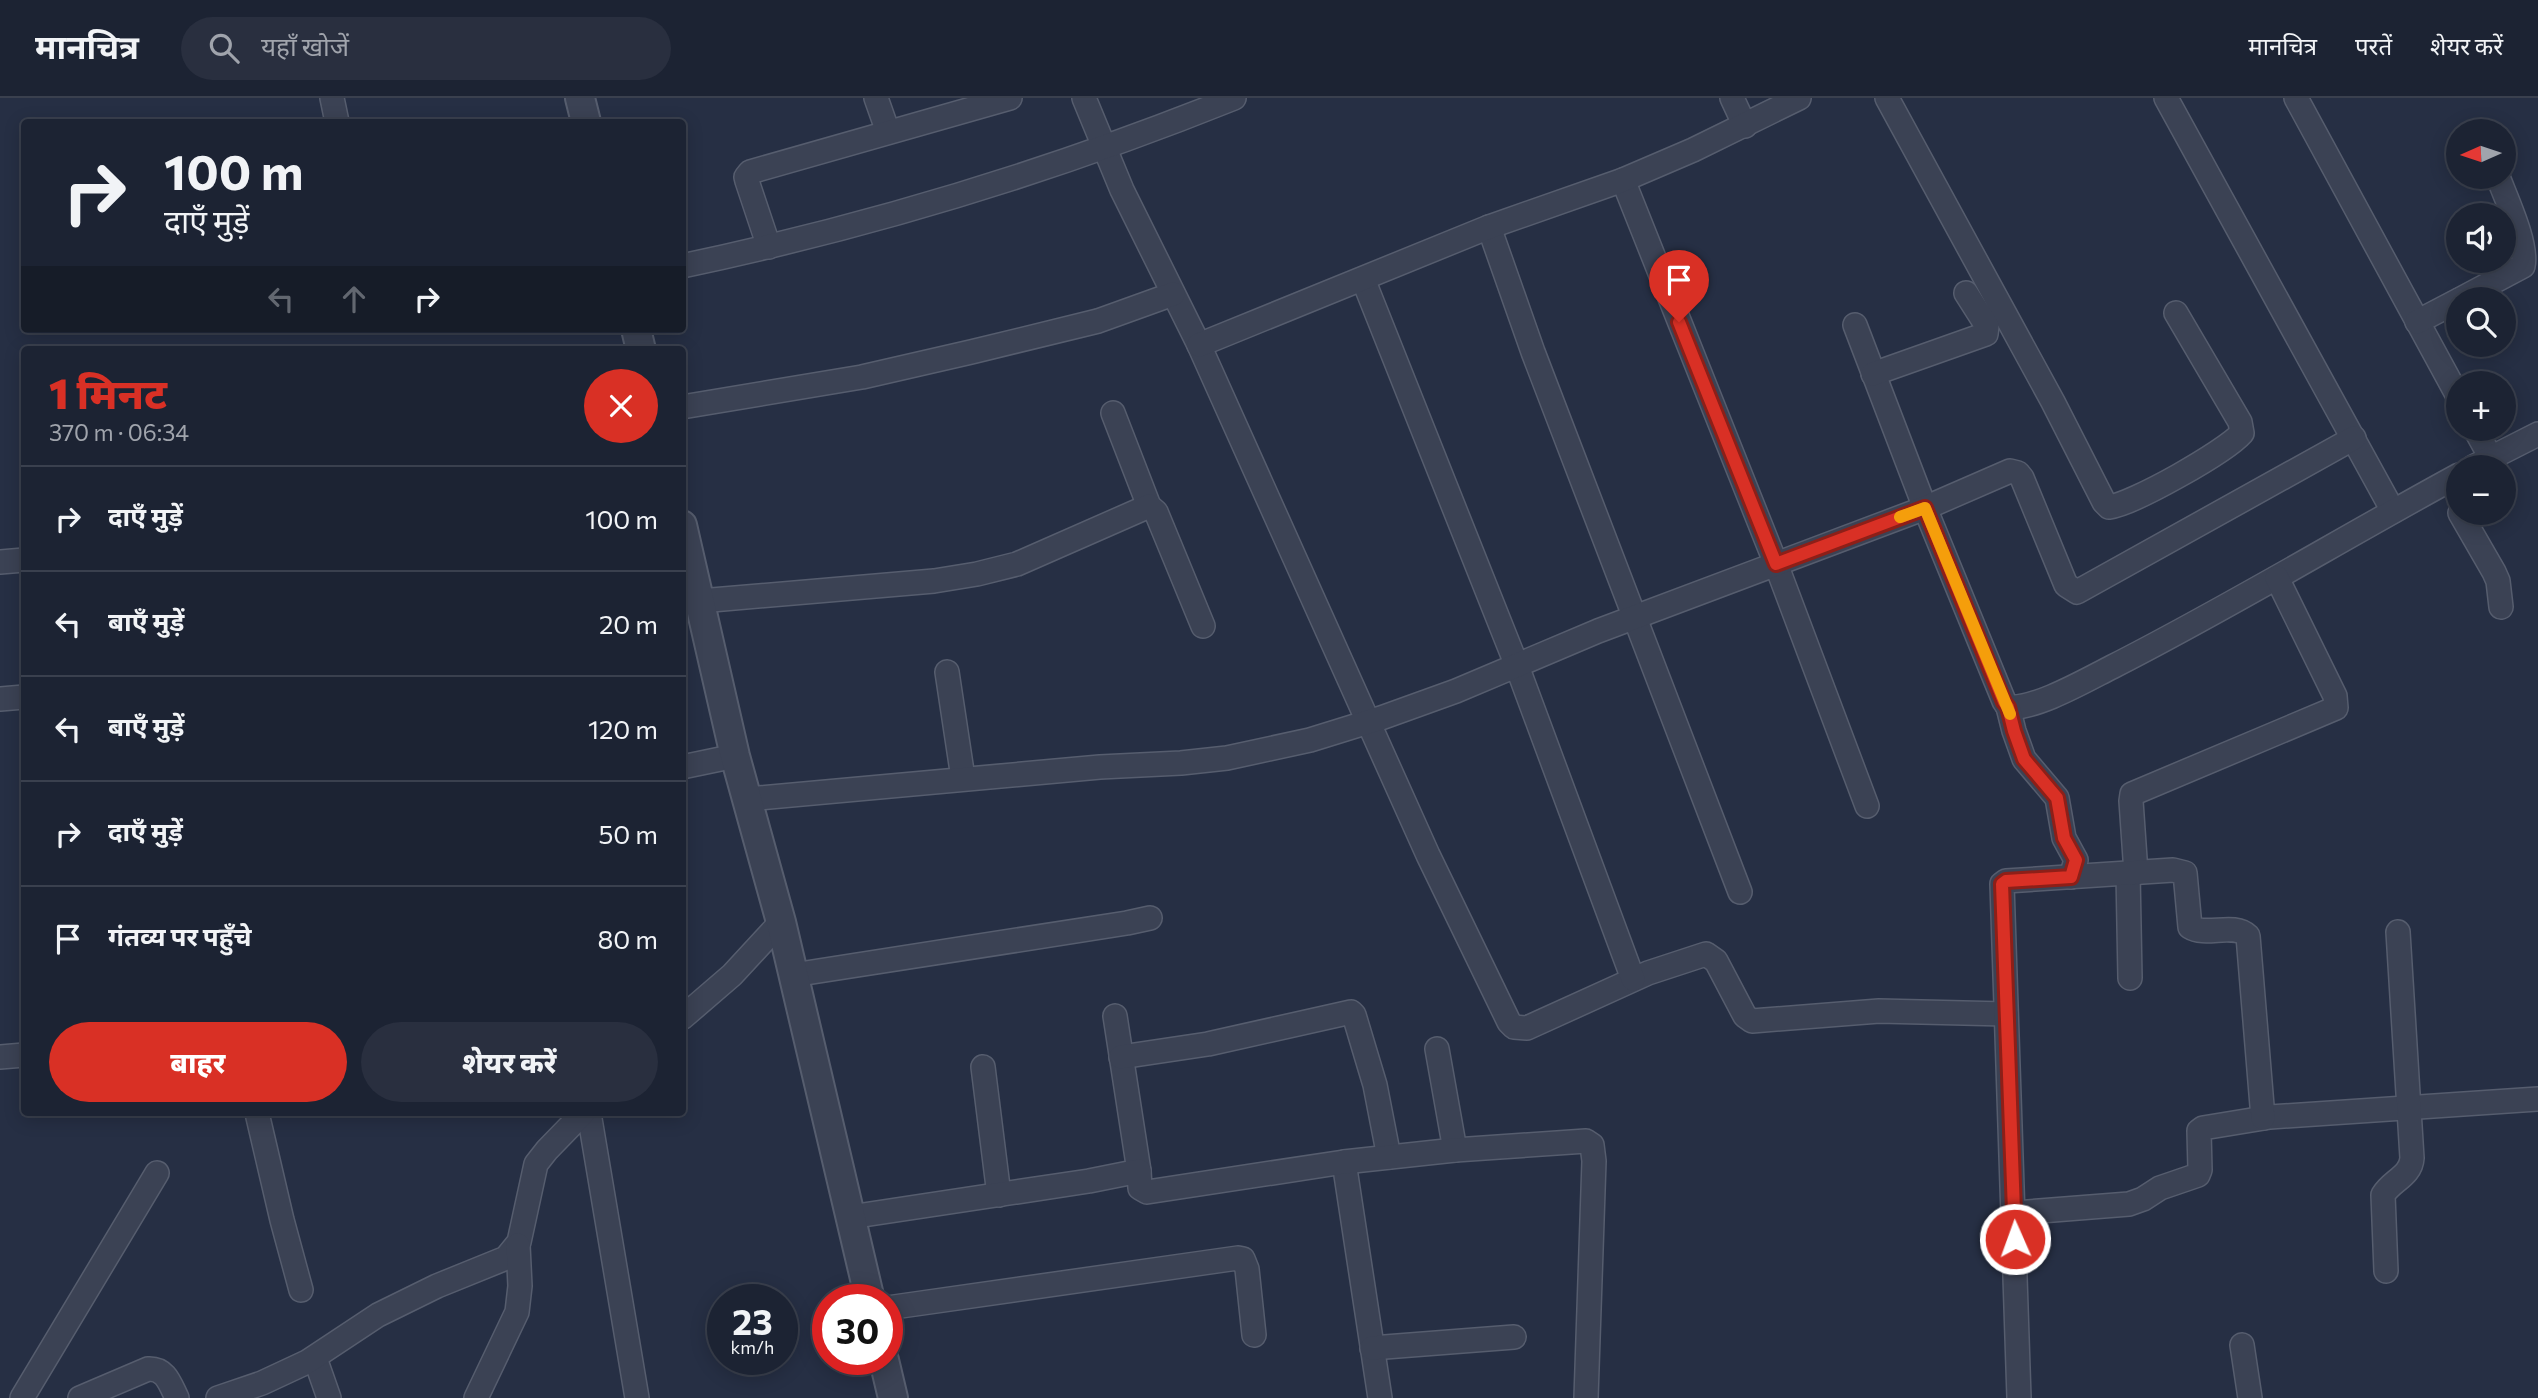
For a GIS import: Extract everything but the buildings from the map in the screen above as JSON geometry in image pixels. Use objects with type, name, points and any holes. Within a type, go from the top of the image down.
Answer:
[{"type":"street","points":[[332,98],[336,119]]},
{"type":"street","points":[[580,98],[585,119]]},
{"type":"street","points":[[876,98],[888,132]]},
{"type":"street","points":[[769,247],[747,181],[748,174],[1009,98]]},
{"type":"street","points":[[1084,98],[1122,190],[1199,345],[1428,855],[1509,1022],[1514,1027],[1527,1028],[1633,979],[1706,954],[1716,961],[1745,1016],[1752,1021],[1879,1011],[2006,1014]]},
{"type":"street","points":[[686,265],[905,212],[1105,148],[1234,98]]},
{"type":"street","points":[[1732,98],[1745,126]]},
{"type":"street","points":[[1199,345],[1489,227],[1623,180],[1745,126],[1799,98]]},
{"type":"street","points":[[1887,98],[2053,402],[2104,502],[2109,506],[2133,499],[2194,466],[2242,433],[2240,422],[2176,313]]},
{"type":"street","points":[[2166,98],[2393,511]]},
{"type":"street","points":[[2296,98],[2446,374]]},
{"type":"street","points":[[1623,180],[1776,564],[1867,806]]},
{"type":"street","points":[[2484,287],[2523,266],[2525,259],[2502,189]]},
{"type":"street","points":[[1489,227],[1533,352],[1740,892]]},
{"type":"street","points":[[1363,279],[1517,666],[1633,979]]},
{"type":"street","points":[[686,407],[862,377],[983,349],[1098,321],[1173,293]]},
{"type":"street","points":[[1873,374],[1986,334],[1987,326],[1966,293]]},
{"type":"street","points":[[2417,322],[2446,307]]},
{"type":"street","points":[[1855,325],[1925,508],[2008,707],[2024,759],[2057,798],[2064,838],[2076,860],[2071,877]]},
{"type":"street","points":[[1113,413],[1149,506],[1156,512],[1203,626]]},
{"type":"street","points":[[2497,455],[2538,434]]},
{"type":"street","points":[[762,797],[963,778],[1227,758],[1310,740],[1456,691],[1598,631],[1925,508],[2010,471],[2018,473],[2066,585],[2077,592],[2354,438]]},
{"type":"street","points":[[2008,707],[2022,706],[2074,687],[2195,624],[2446,482]]},
{"type":"street","points":[[706,606],[988,572],[1017,564],[1149,506]]},
{"type":"street","points":[[2466,525],[2498,581],[2501,607]]},
{"type":"street","points":[[686,538],[706,606],[735,756],[762,797],[781,922],[806,973],[861,1216],[879,1284]]},
{"type":"street","points":[[0,562],[21,561]]},
{"type":"street","points":[[2130,978],[2132,794],[2336,708],[2335,696],[2277,578]]},
{"type":"street","points":[[947,672],[963,778]]},
{"type":"street","points":[[0,699],[21,697]]},
{"type":"street","points":[[686,766],[735,756]]},
{"type":"street","points":[[2019,1398],[2002,884],[2006,881],[2181,870],[2185,873],[2190,927],[2199,931],[2241,931],[2248,936],[2263,1118]]},
{"type":"street","points":[[806,973],[1150,918]]},
{"type":"street","points":[[686,1015],[732,975],[781,922]]},
{"type":"street","points":[[2386,1271],[2383,1195],[2412,1164],[2398,932]]},
{"type":"street","points":[[1121,1057],[1208,1044],[1351,1012],[1375,1085],[1389,1157]]},
{"type":"street","points":[[1115,1016],[1140,1188],[1147,1192],[1344,1162],[1455,1150],[1577,1140],[1592,1145],[1594,1161],[1586,1398]]},
{"type":"street","points":[[1437,1049],[1455,1150]]},
{"type":"street","points":[[0,1057],[21,1055]]},
{"type":"street","points":[[983,1067],[999,1195]]},
{"type":"street","points":[[2014,1213],[2137,1202],[2160,1188],[2198,1175],[2200,1129],[2263,1118],[2538,1099]]},
{"type":"street","points":[[258,1116],[301,1290]]},
{"type":"street","points":[[476,1398],[517,1312],[520,1286],[518,1245],[536,1164],[580,1116]]},
{"type":"street","points":[[590,1116],[637,1398]]},
{"type":"street","points":[[1344,1162],[1380,1398]]},
{"type":"street","points":[[861,1216],[1139,1171]]},
{"type":"street","points":[[22,1398],[157,1173]]},
{"type":"street","points":[[218,1398],[262,1383],[315,1358],[378,1315],[437,1286],[499,1262],[518,1245]]},
{"type":"street","points":[[903,1303],[1238,1258],[1243,1259],[1247,1269],[1254,1335]]},
{"type":"street","points":[[1372,1348],[1514,1338]]},
{"type":"street","points":[[2242,1345],[2250,1398]]},
{"type":"street","points":[[315,1358],[330,1398]]},
{"type":"street","points":[[80,1398],[148,1369],[164,1373],[177,1398]]},
{"type":"street","points":[[888,1375],[893,1398]]},
{"type":"slow traffic","points":[[1900,517],[1925,508],[2010,714]]},
{"type":"route","points":[[1679,322],[1776,564],[1925,508],[2008,707],[2018,747],[2024,759],[2057,798],[2064,838],[2076,860],[2071,877],[2006,881],[2002,884],[2015,1239]]}]
